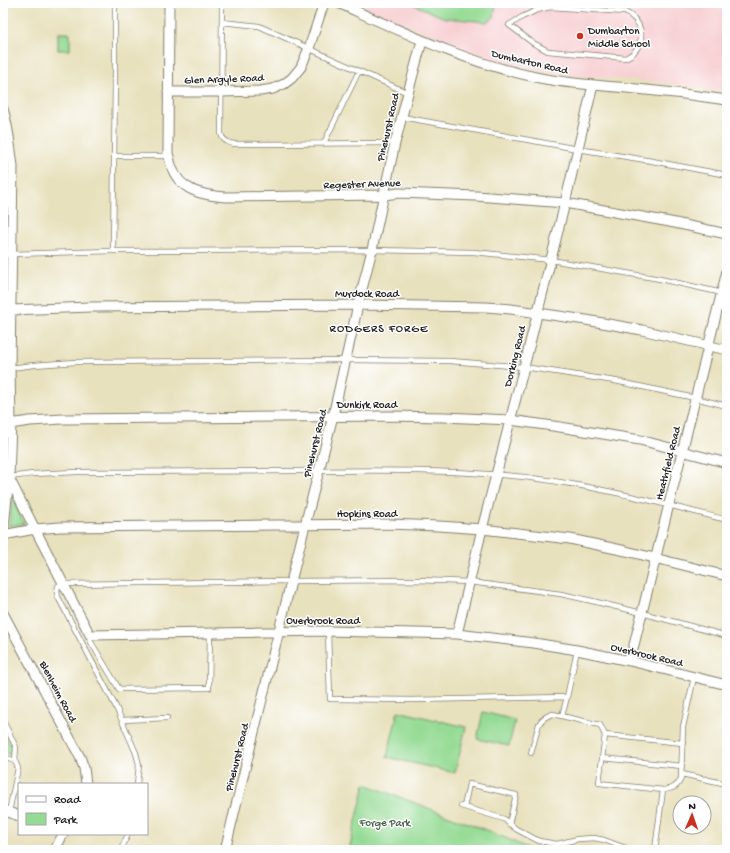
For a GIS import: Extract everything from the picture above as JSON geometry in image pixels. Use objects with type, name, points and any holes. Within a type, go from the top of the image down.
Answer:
[{"type":"street","name":"Regester Avenue","points":[[169,3],[169,156],[171,166],[177,178],[197,192],[225,198],[384,195],[399,193],[476,196],[565,203],[727,234]]},
{"type":"street","name":"Glen Argyle Road","points":[[168,92],[260,91],[273,89],[284,84],[301,68],[324,3]]},
{"type":"street","name":"Dumbarton Road","points":[[341,4],[422,41],[489,65],[522,74],[593,85],[662,91],[727,100]]},
{"type":"street","name":"Pinehurst Road","points":[[225,850],[333,416],[372,250],[395,143],[422,41]]},
{"type":"street","name":"Dorking Road","points":[[457,634],[482,529],[551,260],[593,85]]},
{"type":"street","points":[[3,109],[8,129],[12,166],[12,193],[7,254],[7,424],[3,535]]},
{"type":"street","name":"Heathfield Road","points":[[630,661],[708,346],[724,293],[727,271]]},
{"type":"street","name":"Murdock Road","points":[[7,311],[91,307],[358,305],[511,309],[642,330],[727,350]]},
{"type":"street","name":"Dunkirk Road","points":[[7,424],[63,419],[333,416],[436,416],[510,420],[640,440],[727,463]]},
{"type":"street","points":[[6,478],[35,529],[90,635]]},
{"type":"street","name":"Hopkins Road","points":[[3,535],[35,529],[60,527],[389,524],[439,526],[482,529],[570,539],[727,576]]},
{"type":"street","name":"Blenheim Road","points":[[3,613],[80,757],[84,768],[86,783]]},
{"type":"street","name":"Overbrook Road","points":[[90,635],[328,631],[457,634],[534,643],[577,650],[630,661],[727,685]]},
{"type":"street","points":[[6,811],[18,816]]},
{"type":"street","points":[[55,850],[61,835]]},
{"type":"lane","points":[[113,252],[115,3]]},
{"type":"lane","points":[[222,3],[221,134],[222,138],[226,142],[234,144],[395,143]]},
{"type":"lane","points":[[550,7],[625,12],[631,15],[640,27],[642,35],[639,45],[633,53],[626,58],[548,51],[532,43],[509,25],[537,10],[550,7]]},
{"type":"lane","points":[[222,22],[259,26],[408,93]]},
{"type":"lane","points":[[324,143],[359,71]]},
{"type":"lane","points":[[402,117],[652,161],[727,176]]},
{"type":"lane","points":[[114,156],[169,156]]},
{"type":"lane","points":[[7,254],[372,250],[474,252],[551,260],[660,279],[724,293]]},
{"type":"lane","points":[[6,368],[76,362],[346,360],[450,361],[524,367],[615,381],[727,406]]},
{"type":"lane","points":[[6,478],[38,474],[76,472],[463,472],[526,478],[587,487],[727,520]]},
{"type":"lane","points":[[137,783],[139,765],[136,753],[116,706],[58,597],[58,586],[64,584],[292,581],[416,580],[470,582],[561,594],[642,613],[727,636]]},
{"type":"lane","points":[[328,631],[330,699],[412,700],[567,697]]},
{"type":"lane","points":[[90,635],[91,642],[119,689],[209,688],[210,633]]},
{"type":"lane","points":[[562,716],[577,650]]},
{"type":"lane","points":[[531,752],[539,724],[547,716],[553,714],[600,725],[605,735],[599,783],[663,790],[672,789],[680,782],[682,774],[683,727],[694,677]]},
{"type":"lane","points":[[122,720],[167,718]]},
{"type":"lane","points":[[3,721],[16,747],[15,761],[18,768],[6,811]]},
{"type":"lane","points":[[605,735],[683,743]]},
{"type":"lane","points":[[3,757],[15,761]]},
{"type":"lane","points":[[602,758],[682,766]]},
{"type":"lane","points":[[682,774],[727,784]]},
{"type":"lane","points":[[509,824],[516,795],[469,784],[462,806],[504,819],[509,824],[516,829],[539,840],[557,844],[578,839],[594,838],[631,850]]},
{"type":"lane","points":[[655,850],[663,790]]},
{"type":"lane","points":[[121,850],[128,835]]},
{"type":"shaded area","name":"Dumbarton Middle School","points":[[355,3],[727,3],[727,93],[647,81],[568,75],[507,63],[467,50]]},
{"type":"shaded area","points":[[591,846],[602,850],[537,850]]},
{"type":"green space","points":[[410,3],[496,3],[494,17],[488,22],[445,18]]},
{"type":"green space","points":[[58,33],[70,33],[70,50],[58,50]]},
{"type":"green space","points":[[12,497],[24,524],[9,526]]},
{"type":"green space","points":[[398,711],[466,727],[455,773],[387,757]]},
{"type":"green space","points":[[483,712],[515,720],[509,746],[477,739]]},
{"type":"green space","points":[[3,731],[12,748],[11,755],[3,752]]},
{"type":"green space","name":"Forge Park","points":[[365,784],[494,833],[530,849],[537,850],[349,850]]},
{"type":"place","name":"Dumbarton Middle School","points":[[580,36]]},
{"type":"district","name":"RODGERS FORGE","points":[[379,328]]}]
